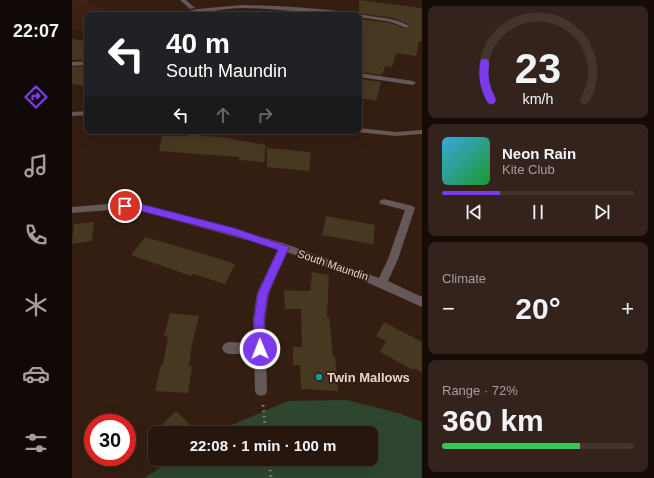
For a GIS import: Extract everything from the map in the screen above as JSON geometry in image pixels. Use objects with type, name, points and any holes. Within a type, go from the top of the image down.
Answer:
[{"type":"street","points":[[183,0],[192,8]]},
{"type":"street","points":[[183,12],[192,8],[224,3],[254,3],[332,12]]},
{"type":"street","points":[[362,16],[392,21],[406,26]]},
{"type":"street","points":[[72,64],[84,63]]},
{"type":"street","points":[[362,75],[413,83]]},
{"type":"street","points":[[72,114],[84,113]]},
{"type":"street","points":[[362,130],[396,134],[422,132]]},
{"type":"street","name":"South Maundin","points":[[382,283],[393,259],[410,208],[384,202]]},
{"type":"street","name":"South Maundin","points":[[72,210],[101,206],[137,206],[234,232],[335,264],[382,283],[422,302]]},
{"type":"street","name":"South Maundin","points":[[261,390],[259,319],[263,293],[284,248]]},
{"type":"street","points":[[228,348],[260,349]]},
{"type":"path","points":[[261,390],[265,426]]},
{"type":"path","points":[[270,466],[271,478]]},
{"type":"shaded area","points":[[72,0],[90,0],[89,3],[111,9],[108,12],[84,12],[84,31],[72,29]]},
{"type":"green space","points":[[346,400],[398,413],[422,422],[422,478],[144,478],[164,466],[378,466],[378,426],[229,426],[288,401]]},
{"type":"building","points":[[359,0],[422,8],[422,41],[419,41],[416,56],[396,53],[392,67],[385,66],[382,75],[362,72],[362,19],[391,23],[405,29],[410,26],[394,18],[359,12]]},
{"type":"building","points":[[72,39],[84,41],[84,60],[72,60]]},
{"type":"building","points":[[84,66],[84,86],[72,84],[72,67]]},
{"type":"building","points":[[362,79],[381,82],[376,101],[362,99]]},
{"type":"building","points":[[188,134],[199,134],[201,136],[221,137],[266,145],[264,162],[239,160],[239,157],[159,151],[162,136],[187,136]]},
{"type":"building","points":[[267,148],[311,152],[309,171],[267,167]]},
{"type":"building","points":[[326,216],[375,225],[373,244],[322,235]]},
{"type":"building","points":[[94,222],[92,241],[72,244],[74,224]]},
{"type":"building","points":[[145,237],[235,264],[225,284],[193,274],[191,276],[131,255]]},
{"type":"building","points":[[312,272],[329,275],[327,317],[329,317],[333,356],[335,356],[338,391],[301,389],[300,365],[293,365],[293,347],[302,347],[301,309],[285,309],[284,290],[310,291]]},
{"type":"building","points":[[170,313],[199,316],[192,344],[189,366],[192,366],[188,393],[155,391],[161,365],[163,365],[168,337],[164,336]]},
{"type":"building","points":[[384,322],[422,342],[422,373],[414,368],[413,370],[380,352],[386,341],[376,336]]},
{"type":"building","points":[[176,411],[191,426],[161,426]]},
{"type":"place","name":"Twin Mallows","points":[[319,377]]},
{"type":"route","points":[[125,206],[137,206],[234,232],[284,248],[263,293],[259,319],[260,349]]}]
